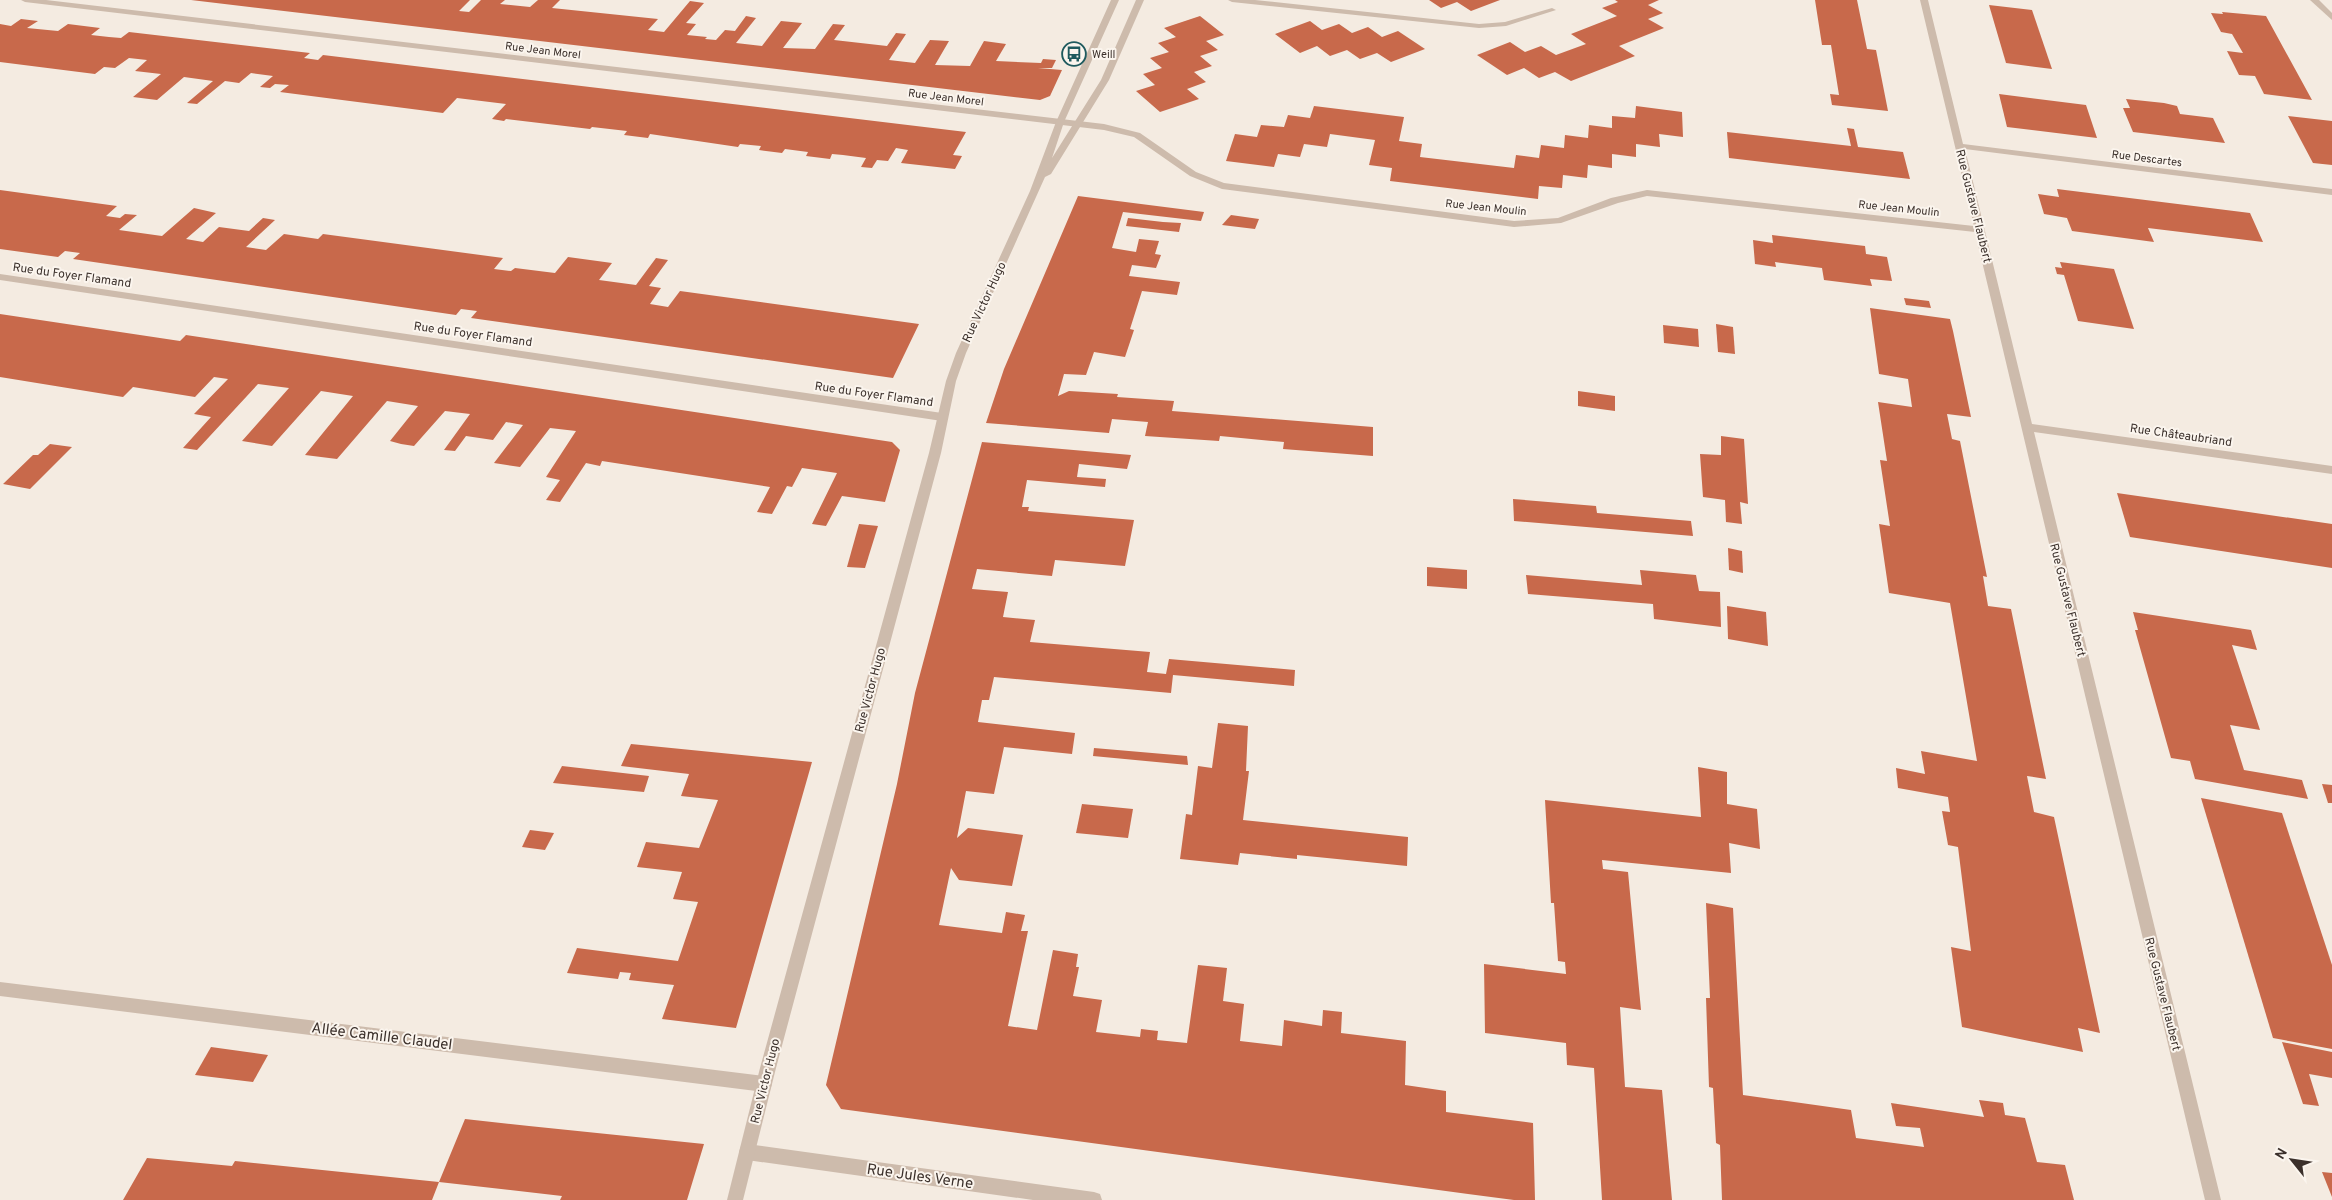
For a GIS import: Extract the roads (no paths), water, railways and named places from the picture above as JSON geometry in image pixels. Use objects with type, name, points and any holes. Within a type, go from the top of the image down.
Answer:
[{"type":"street","name":"Rue Jean Morel","points":[[25,0],[1060,122]]},
{"type":"street","name":"Rue Victor Hugo","points":[[735,1200],[764,1084],[933,461],[951,381],[961,352],[1035,191],[1060,122],[1115,0]]},
{"type":"street","name":"Rue Victor Hugo","points":[[1035,191],[1105,80],[1140,0]]},
{"type":"street","points":[[1232,0],[1479,26],[1506,24],[1552,10]]},
{"type":"street","name":"Rue Gustave Flaubert","points":[[1924,0],[2213,1200]]},
{"type":"street","points":[[2314,0],[2332,18]]},
{"type":"street","name":"Rue Jean Moulin","points":[[1060,122],[1118,130],[1137,135],[1193,174],[1222,186],[1514,224],[1545,223],[1560,220],[1624,197],[1647,193],[1980,230]]},
{"type":"street","name":"Rue Descartes","points":[[1960,146],[2332,192]]},
{"type":"street","name":"Rue du Foyer Flamand","points":[[0,277],[942,417]]},
{"type":"street","name":"Rue Châteaubriand","points":[[2027,427],[2332,470]]},
{"type":"street","name":"Allée Camille Claudel","points":[[0,989],[764,1084]]},
{"type":"street","name":"Rue Jules Verne","points":[[747,1152],[1094,1200]]},
{"type":"place","name":"Weill","points":[[1074,54]]}]
